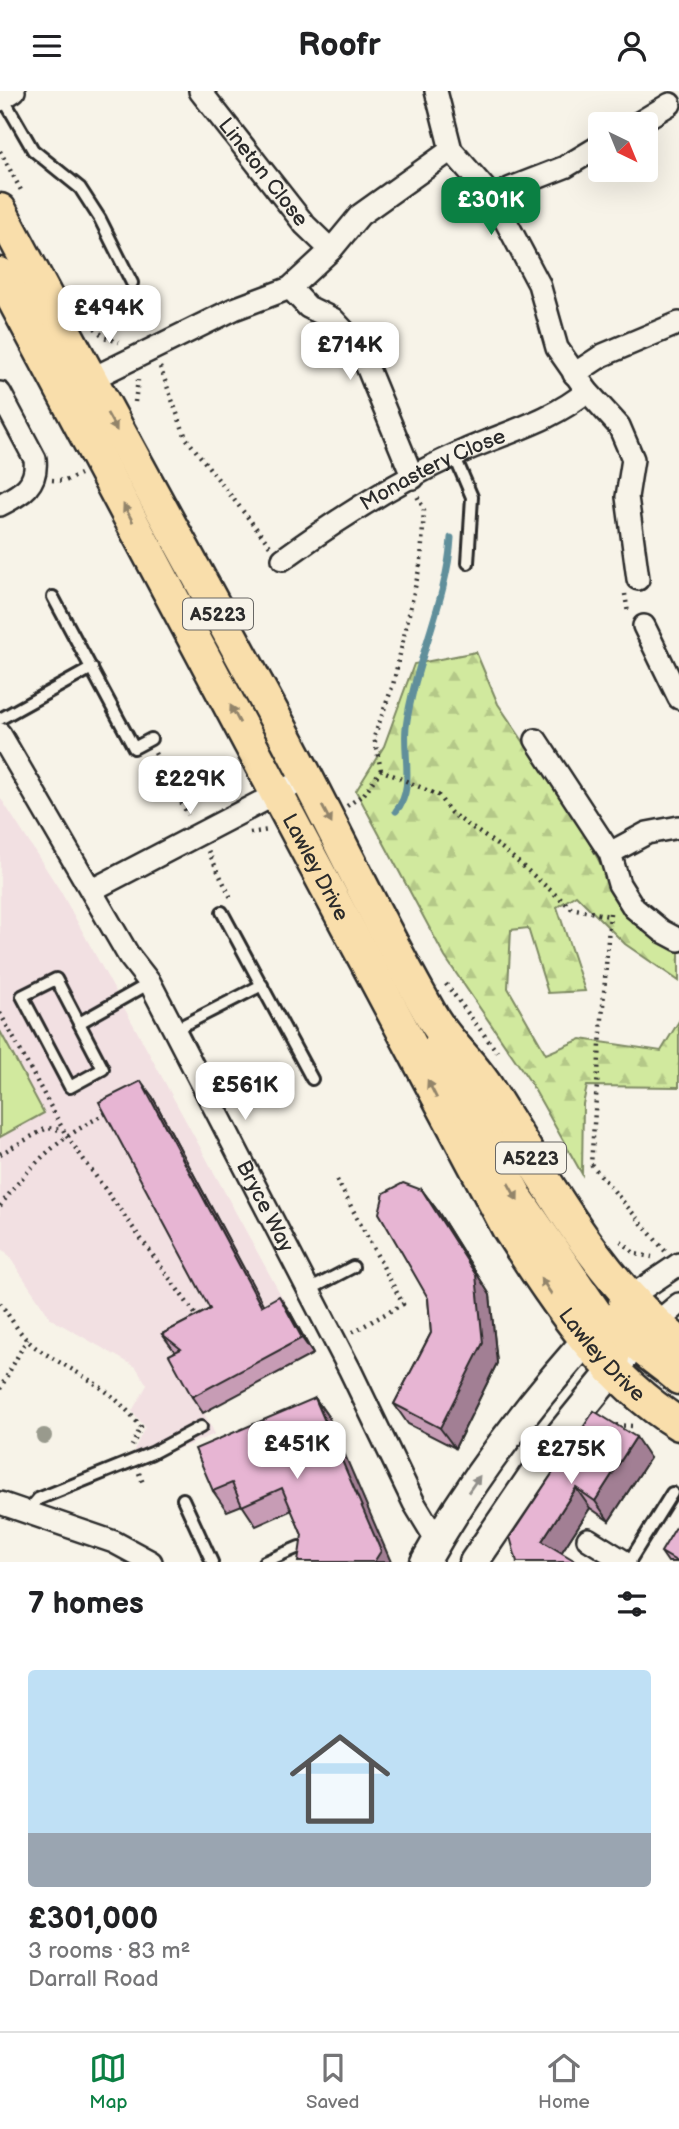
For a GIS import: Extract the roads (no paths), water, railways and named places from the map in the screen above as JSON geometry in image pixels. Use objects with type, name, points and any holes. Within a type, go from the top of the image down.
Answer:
[{"type":"main road","name":"Lawley Drive","points":[[0,210],[76,387],[278,793],[508,1228],[594,1332],[611,1369],[679,1424]]},
{"type":"main road","name":"Lawley Drive","points":[[0,274],[76,387],[307,778],[433,1019],[486,1085],[573,1225],[657,1337],[679,1378]]},
{"type":"main road","points":[[433,1019],[467,1104],[517,1200],[594,1332]]},
{"type":"main road","points":[[437,1555],[530,1405],[594,1332],[629,1297]]},
{"type":"main road","points":[[474,1562],[561,1434],[611,1369],[657,1337]]},
{"type":"street","name":"Lineton Close","points":[[200,91],[305,225],[331,250]]},
{"type":"street","points":[[436,91],[451,150],[494,199],[539,284],[557,348],[587,391],[619,426],[633,459],[626,497],[638,579]]},
{"type":"street","points":[[76,387],[233,309],[290,288],[331,250],[360,215],[451,150]]},
{"type":"street","points":[[494,199],[511,188],[565,167],[588,153]]},
{"type":"street","points":[[290,288],[308,307],[332,319],[359,348],[411,479]]},
{"type":"street","points":[[574,374],[603,355],[679,323]]},
{"type":"street","name":"Monastery Close","points":[[283,559],[351,510],[454,455],[568,407],[587,391]]},
{"type":"street","points":[[0,393],[35,459],[36,467],[29,487],[0,505]]},
{"type":"street","points":[[644,626],[679,698]]},
{"type":"street","name":"Bryce Way","points":[[0,734],[129,956],[150,983],[309,1290],[437,1555]]},
{"type":"street","points":[[536,740],[610,853],[634,908],[662,931],[679,940]]},
{"type":"street","points":[[92,890],[307,778]]},
{"type":"street","points":[[610,853],[648,833],[679,827]]},
{"type":"street","points":[[629,1297],[675,1256]]},
{"type":"street","points":[[657,1337],[679,1304]]},
{"type":"street","points":[[0,1503],[27,1512],[124,1556],[151,1562]]},
{"type":"street","points":[[588,1539],[627,1562]]},
{"type":"lane","points":[[6,96],[33,150],[80,188],[100,219],[132,283]]},
{"type":"lane","points":[[454,455],[472,497],[468,563]]},
{"type":"lane","points":[[53,597],[134,748],[149,740]]},
{"type":"lane","points":[[0,719],[92,668]]},
{"type":"lane","points":[[222,912],[312,1079]]},
{"type":"lane","points":[[56,979],[79,1023],[103,1069],[70,1087],[22,996],[56,979]]},
{"type":"lane","points":[[79,1023],[150,983]]},
{"type":"lane","points":[[174,1030],[261,985]]},
{"type":"lane","points":[[309,1290],[353,1267]]},
{"type":"lane","points":[[27,1512],[38,1499],[152,1453],[201,1427]]},
{"type":"lane","points":[[627,1562],[672,1493]]},
{"type":"lane","points":[[183,1499],[212,1562]]},
{"type":"lane","points":[[264,1562],[299,1547]]},
{"type":"waterway","points":[[396,811],[402,802],[407,782],[405,738],[410,703],[444,584],[451,538]]}]
